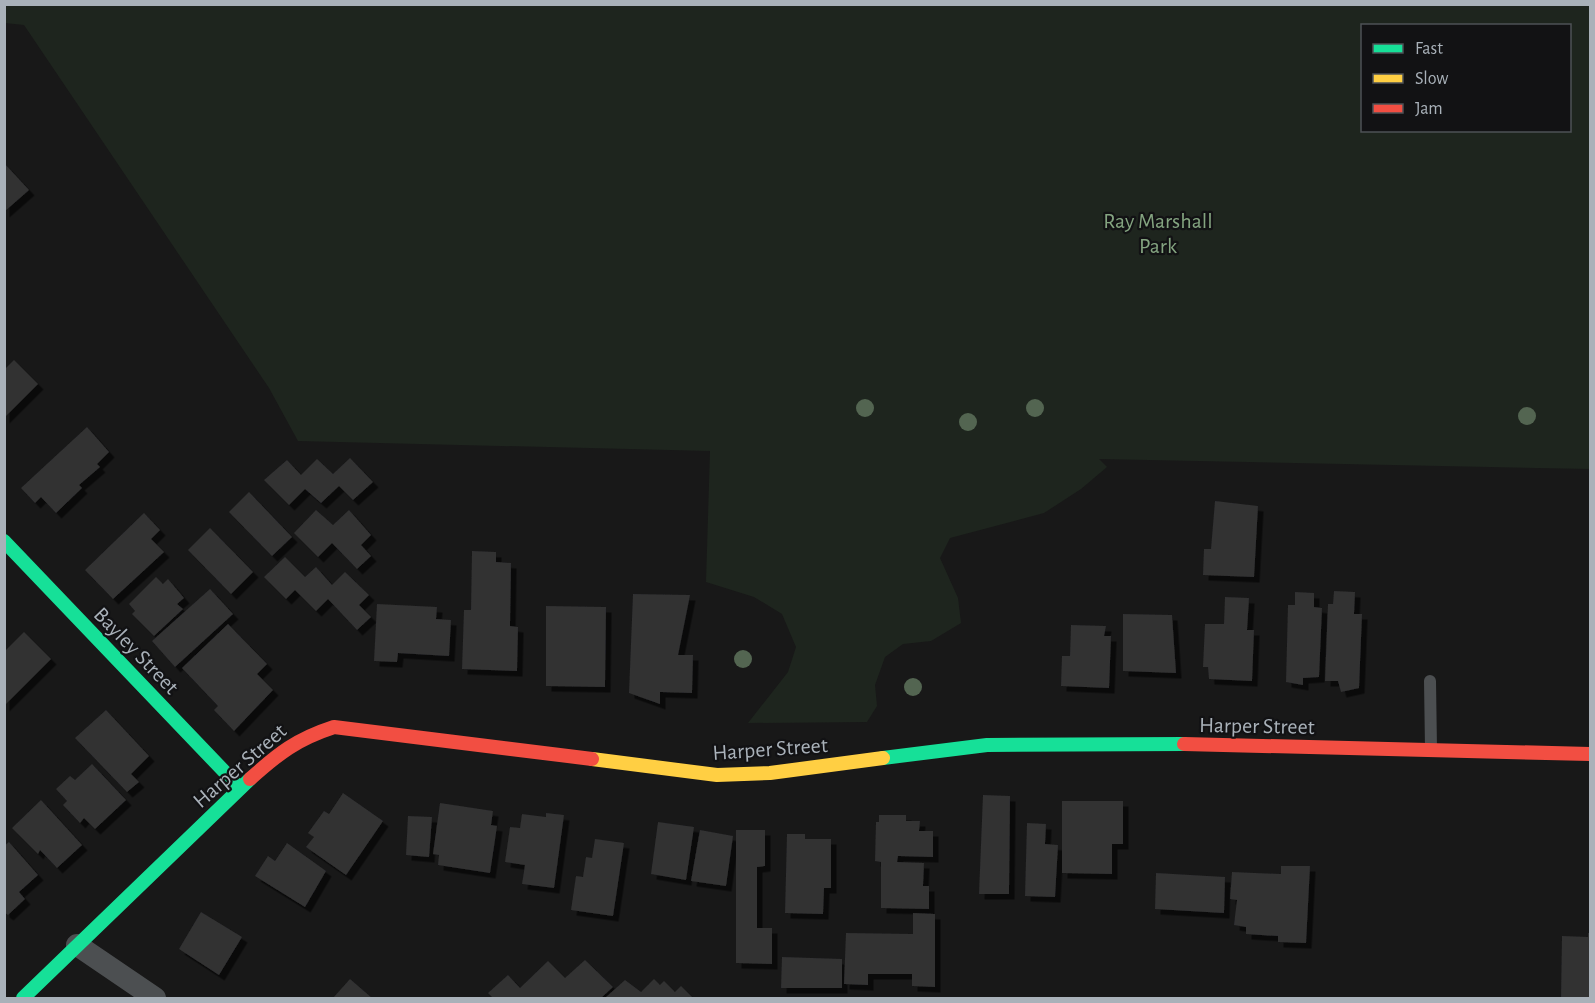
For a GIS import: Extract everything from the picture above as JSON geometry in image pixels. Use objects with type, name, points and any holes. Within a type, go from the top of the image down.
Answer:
[{"type":"street","name":"Bayley Street","points":[[4,541],[240,788]]},
{"type":"street","name":"Harper Street","points":[[23,999],[282,750],[306,736],[334,728],[717,775],[770,773],[987,745],[1190,744],[1590,754]]},
{"type":"street","points":[[77,945],[155,999]]},
{"type":"lane","points":[[1431,681],[1431,750]]},
{"type":"green space","name":"Ray Marshall Park","points":[[4,5],[1590,5],[1590,469],[1099,459],[1107,467],[1081,489],[1044,513],[950,538],[940,558],[958,598],[961,623],[931,641],[903,644],[885,657],[875,685],[877,706],[867,722],[748,723],[788,672],[796,647],[782,614],[754,597],[706,582],[710,451],[298,441],[269,388],[24,25],[5,23]]},
{"type":"building","points":[[4,163],[29,190],[4,212]]},
{"type":"building","points":[[14,360],[38,384],[4,418],[4,370]]},
{"type":"building","points":[[87,427],[109,452],[97,464],[100,467],[79,485],[82,488],[56,513],[41,497],[35,503],[21,488]]},
{"type":"building","points":[[350,458],[373,482],[353,500],[339,486],[321,503],[305,489],[289,505],[264,480],[287,460],[301,475],[317,459],[333,474]]},
{"type":"building","points":[[249,492],[292,537],[272,556],[229,512]]},
{"type":"building","points":[[1215,501],[1258,506],[1254,577],[1203,575],[1204,549],[1211,549]]},
{"type":"building","points":[[316,510],[333,525],[349,510],[371,535],[361,545],[371,556],[357,569],[332,543],[318,557],[294,533]]},
{"type":"building","points":[[144,513],[160,530],[151,539],[164,552],[113,599],[85,570]]},
{"type":"building","points":[[210,528],[253,572],[231,594],[188,550]]},
{"type":"building","points":[[472,551],[496,552],[496,562],[511,563],[510,626],[518,627],[517,671],[462,669],[464,610],[471,610]]},
{"type":"building","points":[[285,557],[305,577],[316,567],[332,585],[345,572],[369,595],[359,605],[371,617],[357,630],[328,599],[316,611],[295,590],[286,599],[264,577]]},
{"type":"building","points":[[156,577],[163,584],[168,579],[184,598],[177,604],[183,609],[154,636],[132,614],[135,611],[129,604]]},
{"type":"building","points":[[210,589],[233,614],[175,667],[152,641]]},
{"type":"building","points":[[1334,591],[1355,592],[1354,614],[1362,614],[1359,688],[1341,692],[1338,681],[1325,681],[1328,604],[1333,604]]},
{"type":"building","points":[[1295,592],[1314,593],[1314,607],[1322,608],[1319,677],[1303,678],[1303,685],[1286,682],[1288,605],[1295,605]]},
{"type":"building","points":[[633,594],[690,595],[678,655],[693,655],[692,693],[660,692],[660,704],[629,693]]},
{"type":"building","points":[[1225,597],[1249,598],[1247,630],[1254,630],[1252,681],[1209,679],[1208,667],[1203,667],[1205,624],[1224,624]]},
{"type":"building","points":[[377,604],[437,607],[436,619],[451,620],[449,656],[398,653],[397,662],[374,661]]},
{"type":"building","points":[[546,606],[606,607],[605,687],[546,686]]},
{"type":"building","points":[[1123,614],[1172,615],[1176,673],[1123,671]]},
{"type":"building","points":[[228,624],[267,664],[257,674],[273,690],[234,731],[214,710],[218,706],[182,668]]},
{"type":"building","points":[[1071,625],[1106,626],[1104,636],[1111,636],[1109,688],[1061,686],[1062,656],[1070,656]]},
{"type":"building","points":[[24,632],[51,659],[4,706],[4,652]]},
{"type":"building","points":[[106,710],[149,756],[131,774],[139,782],[127,792],[75,738]]},
{"type":"building","points":[[92,764],[126,800],[95,829],[84,818],[80,823],[63,805],[67,801],[56,789],[70,776],[75,780]]},
{"type":"building","points":[[343,793],[383,821],[346,875],[306,847],[314,837],[308,833],[324,811],[329,814]]},
{"type":"building","points":[[983,795],[1010,796],[1009,894],[979,894]]},
{"type":"building","points":[[41,800],[82,845],[57,868],[40,850],[38,854],[12,828]]},
{"type":"building","points":[[1062,801],[1123,801],[1123,844],[1112,844],[1112,874],[1062,873]]},
{"type":"building","points":[[440,803],[493,811],[491,825],[497,826],[490,873],[438,865],[439,855],[433,854]]},
{"type":"building","points":[[546,813],[564,815],[554,888],[522,884],[525,865],[505,862],[510,827],[520,828],[522,814],[546,817]]},
{"type":"building","points":[[879,815],[906,815],[906,821],[920,821],[919,831],[933,831],[933,857],[898,856],[897,862],[924,863],[923,886],[929,886],[929,909],[881,908],[881,862],[875,861],[876,822],[879,822]]},
{"type":"building","points":[[408,816],[432,817],[429,857],[406,855]]},
{"type":"building","points":[[658,822],[694,827],[686,880],[651,874]]},
{"type":"building","points":[[1027,823],[1046,824],[1045,844],[1058,845],[1055,897],[1025,896]]},
{"type":"building","points":[[700,830],[733,836],[726,886],[691,881]]},
{"type":"building","points":[[736,830],[765,830],[765,866],[757,867],[757,928],[772,928],[772,964],[736,963]]},
{"type":"building","points":[[787,834],[805,834],[805,839],[831,839],[831,888],[824,888],[823,914],[785,913]]},
{"type":"building","points":[[595,839],[624,843],[613,916],[571,910],[576,876],[583,877],[586,857],[592,858]]},
{"type":"building","points":[[9,842],[38,875],[19,892],[25,899],[8,915],[4,912],[4,846]]},
{"type":"building","points":[[287,843],[326,871],[305,907],[255,876],[268,856],[275,861]]},
{"type":"building","points":[[1281,866],[1310,866],[1306,943],[1278,942],[1278,936],[1246,934],[1246,927],[1234,925],[1237,900],[1230,899],[1232,872],[1281,874]]},
{"type":"building","points":[[1156,873],[1225,877],[1224,913],[1155,909]]},
{"type":"building","points":[[201,912],[242,937],[219,975],[179,949]]},
{"type":"building","points":[[913,913],[935,914],[935,987],[912,986],[912,974],[868,974],[868,985],[844,984],[846,933],[913,934]]},
{"type":"building","points":[[1590,933],[1590,998],[1561,998],[1562,936],[1588,937]]},
{"type":"building","points":[[782,957],[842,959],[842,988],[781,988]]},
{"type":"building","points":[[585,960],[613,987],[601,998],[493,998],[488,993],[508,975],[520,988],[548,961],[565,978]]},
{"type":"building","points":[[350,979],[372,998],[333,998]]},
{"type":"building","points":[[654,979],[660,985],[664,981],[675,992],[681,986],[693,998],[605,998],[625,980],[641,992]]},
{"type":"traffic: fast","points":[[4,541],[240,788]]},
{"type":"traffic: fast","points":[[883,758],[987,745],[1184,744]]},
{"type":"traffic: fast","points":[[23,998],[250,779]]},
{"type":"traffic: slow","points":[[592,759],[717,775],[770,773],[883,758]]},
{"type":"traffic: jam","points":[[250,779],[289,748],[334,727],[592,759]]},
{"type":"traffic: jam","points":[[1184,744],[1590,754]]}]
